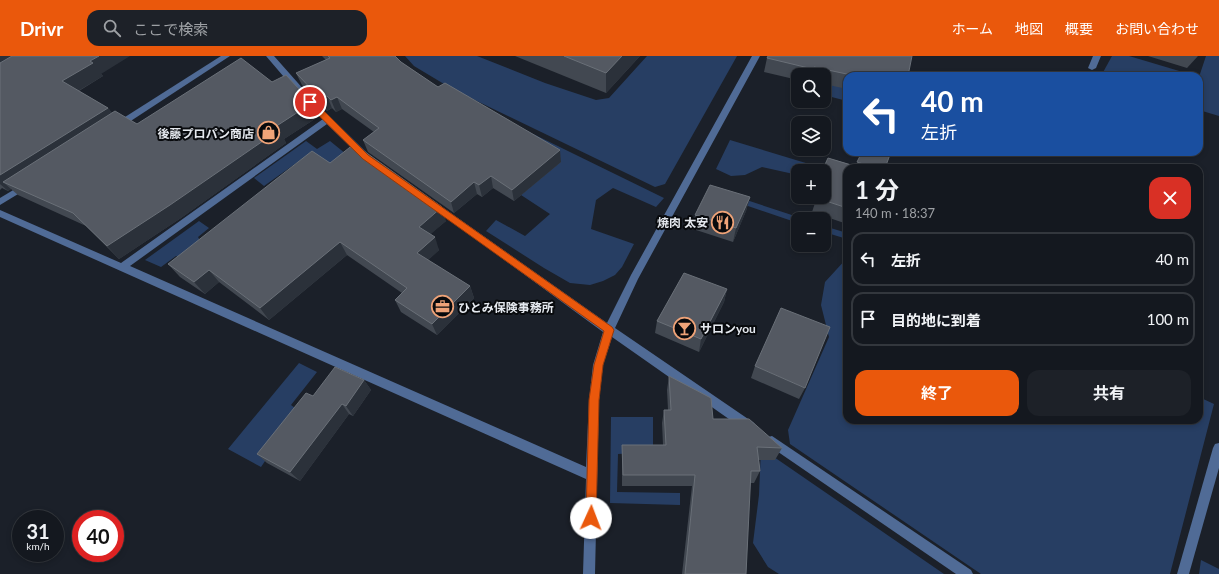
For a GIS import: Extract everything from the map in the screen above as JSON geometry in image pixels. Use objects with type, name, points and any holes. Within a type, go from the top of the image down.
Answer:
[{"type":"street","points":[[113,129],[226,56]]},
{"type":"street","points":[[270,56],[327,120],[372,161]]},
{"type":"street","points":[[589,574],[594,400],[598,365],[609,330],[634,278],[756,56]]},
{"type":"street","points":[[1092,68],[1097,56]]},
{"type":"street","points":[[122,267],[327,120]]},
{"type":"street","points":[[0,202],[33,181]]},
{"type":"street","points":[[423,198],[609,330],[967,574]]},
{"type":"street","points":[[0,213],[593,476]]},
{"type":"street","points":[[1183,574],[1219,448]]},
{"type":"shaded area","points":[[405,56],[477,56],[545,83],[596,100],[609,98],[647,56],[737,56],[665,184],[655,187],[454,90],[414,66]]},
{"type":"shaded area","points":[[824,56],[843,85],[843,100],[831,97],[831,68],[820,68]]},
{"type":"shaded area","points":[[1112,56],[1129,56],[1183,72],[1103,72]]},
{"type":"shaded area","points":[[1206,56],[1219,56],[1219,116],[1203,111],[1203,72],[1201,72]]},
{"type":"shaded area","points":[[525,130],[664,198],[656,207],[613,188],[596,200],[591,229],[634,244],[622,267],[615,275],[590,285],[570,283],[486,231],[496,220],[525,236],[550,214],[521,195],[560,162]]},
{"type":"shaded area","points":[[730,140],[809,164],[791,164],[791,173],[762,167],[745,175],[731,176],[716,169]]},
{"type":"shaded area","points":[[306,141],[317,149],[330,141],[357,163],[339,176],[302,159],[264,186],[254,178]]},
{"type":"shaded area","points":[[713,189],[791,215],[791,221],[713,194]]},
{"type":"shaded area","points":[[199,221],[209,228],[198,237],[203,246],[185,258],[176,256],[161,267],[145,260]]},
{"type":"shaded area","points":[[831,228],[843,232],[843,238],[831,234]]},
{"type":"shaded area","points":[[843,262],[843,424],[1203,424],[1203,399],[1214,404],[1170,574],[981,574],[790,444],[788,430],[829,337],[821,305],[825,282]]},
{"type":"shaded area","points":[[299,363],[317,372],[291,405],[299,411],[261,467],[228,449]]},
{"type":"shaded area","points":[[611,417],[653,417],[653,452],[618,454],[617,492],[680,493],[680,505],[610,503]]},
{"type":"shaded area","points":[[761,448],[944,574],[779,574],[768,567],[753,543],[759,495]]},
{"type":"shaded area","points":[[1201,560],[1219,569],[1219,574],[1199,574]]},
{"type":"building","points":[[12,56],[99,56],[90,61],[93,63],[62,81],[108,108],[0,175],[0,63]]},
{"type":"building","points":[[328,56],[395,56],[401,62],[438,87],[445,83],[560,150],[512,190],[491,176],[479,185],[474,182],[451,202],[363,140],[379,128],[337,97],[331,100],[327,96],[321,99],[296,73],[330,58]]},
{"type":"building","points":[[564,56],[622,56],[606,73]]},
{"type":"building","points":[[768,56],[912,56],[909,72],[843,72],[843,73],[831,71],[831,68],[809,68],[767,58]]},
{"type":"building","points":[[241,58],[272,82],[286,75],[312,103],[275,127],[279,130],[170,205],[107,246],[73,213],[3,182],[115,111],[137,124]]},
{"type":"building","points":[[354,144],[442,207],[419,227],[435,237],[417,253],[470,286],[432,324],[395,300],[407,288],[340,242],[260,308],[209,270],[194,282],[168,264],[312,151],[330,163]]},
{"type":"building","points":[[860,156],[890,156],[886,164],[863,164],[857,162]]},
{"type":"building","points":[[828,158],[848,164],[843,164],[843,207],[831,203],[831,164],[825,164]]},
{"type":"building","points":[[710,185],[750,197],[736,228],[695,215]]},
{"type":"building","points":[[684,273],[727,289],[701,339],[657,321]]},
{"type":"building","points":[[781,308],[830,327],[805,388],[755,366]]},
{"type":"building","points":[[335,367],[364,380],[346,406],[342,404],[290,472],[257,454],[306,393],[313,396]]},
{"type":"building","points":[[669,376],[711,398],[713,419],[749,419],[782,448],[757,447],[760,471],[751,471],[746,574],[685,574],[695,475],[623,475],[622,445],[666,445],[664,410],[671,410]]},
{"type":"place","name":"後藤プロパン商店","points":[[269,133]]},
{"type":"place","name":"焼肉 太安","points":[[723,222]]},
{"type":"place","name":"ひとみ保険事務所","points":[[442,307]]},
{"type":"place","name":"サロンyou","points":[[684,328]]},
{"type":"route","points":[[310,102],[366,157],[609,330],[598,365],[594,400],[591,518]]}]
